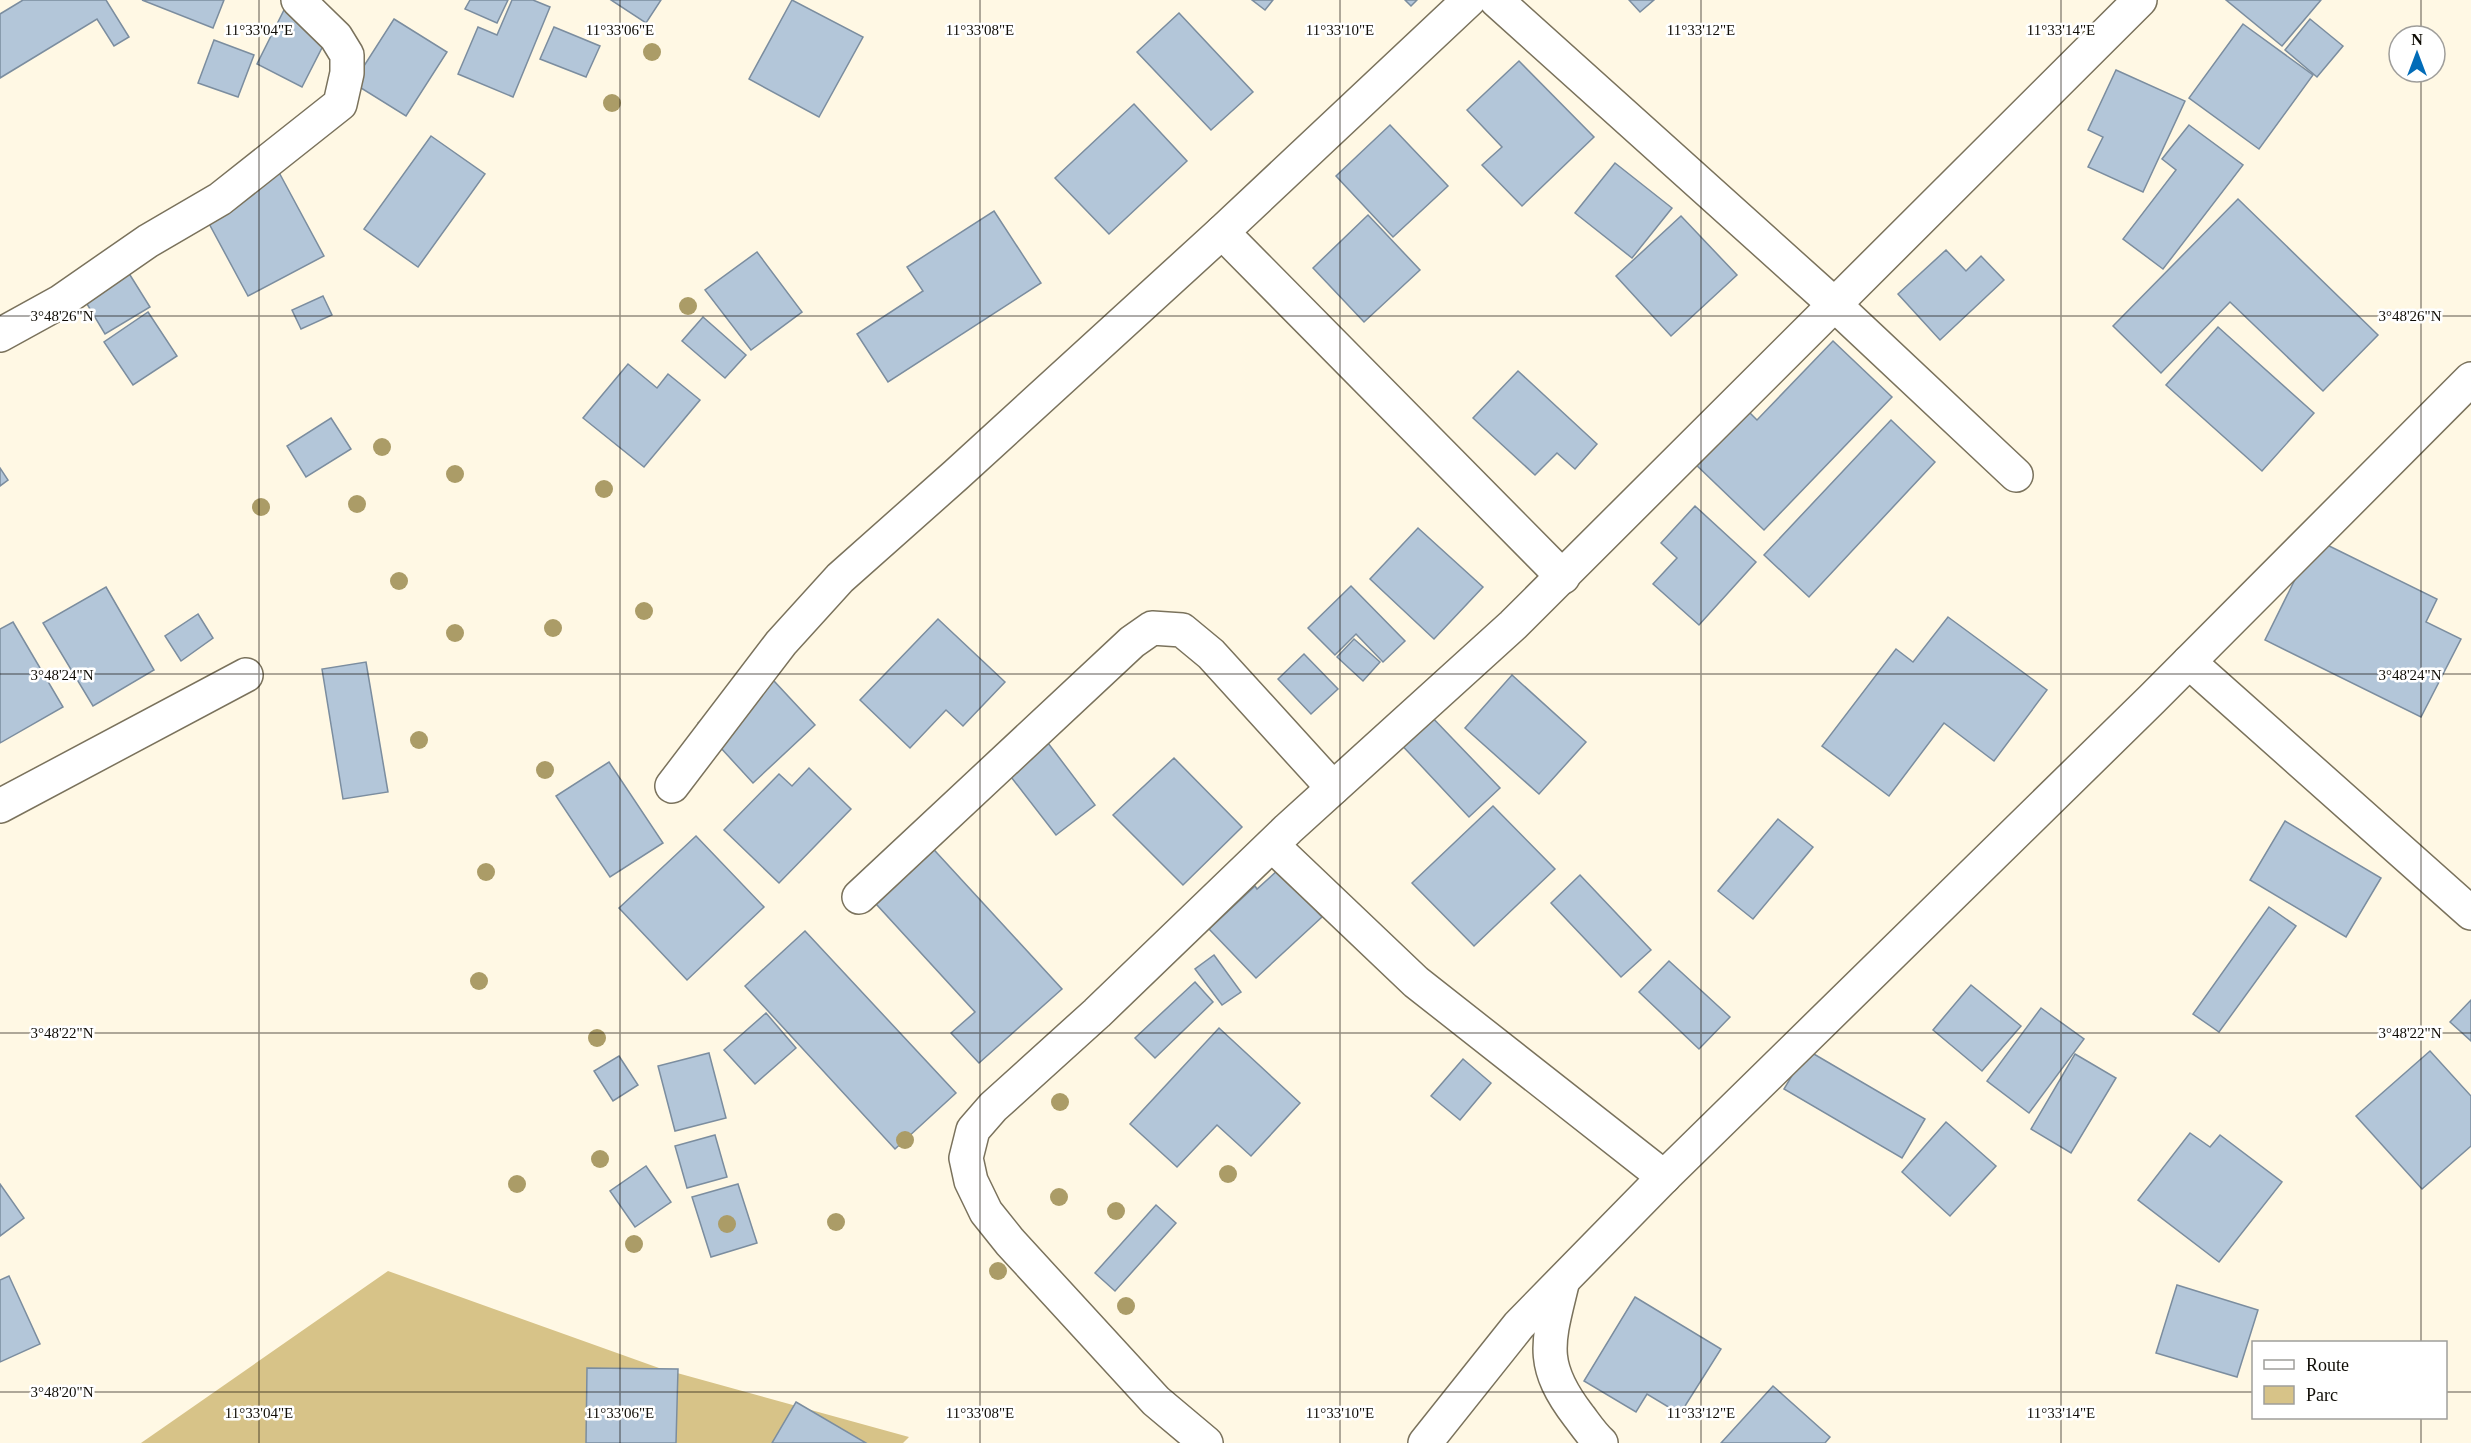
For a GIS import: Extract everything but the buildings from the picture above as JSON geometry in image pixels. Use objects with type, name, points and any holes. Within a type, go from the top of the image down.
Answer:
[{"type":"street","points":[[0,335],[60,302],[148,242],[220,199],[340,104],[347,73],[347,56],[336,37],[298,0]]},
{"type":"street","points":[[672,786],[781,643],[840,578],[1222,232],[1469,0]]},
{"type":"street","points":[[1496,0],[1835,305],[2016,475]]},
{"type":"street","points":[[1206,1443],[1156,1401],[1010,1242],[986,1212],[971,1181],[966,1158],[973,1130],[993,1107],[1097,1013],[1272,845],[1563,577],[2140,0]]},
{"type":"street","points":[[1222,232],[1563,577]]},
{"type":"street","points":[[1425,1443],[1520,1325],[1664,1177],[2189,662],[2471,379]]},
{"type":"street","points":[[859,897],[1114,658],[1152,628],[1182,630],[1211,654],[1333,788]]},
{"type":"street","points":[[2189,662],[2471,913]]},
{"type":"street","points":[[0,806],[246,675]]},
{"type":"street","points":[[1272,845],[1416,982],[1664,1177]]},
{"type":"street","points":[[1562,1284],[1550,1347],[1552,1371],[1562,1394],[1602,1443]]},
{"type":"green space","points":[[388,1271],[659,1368],[909,1437],[903,1443],[141,1443]]}]
